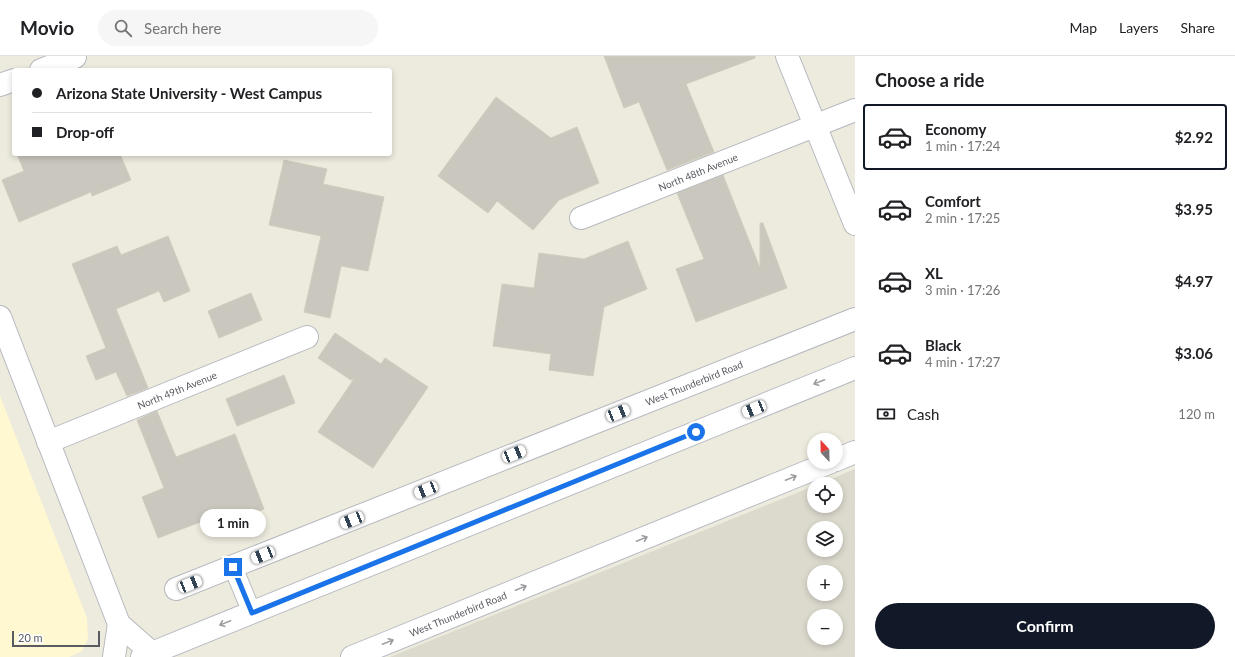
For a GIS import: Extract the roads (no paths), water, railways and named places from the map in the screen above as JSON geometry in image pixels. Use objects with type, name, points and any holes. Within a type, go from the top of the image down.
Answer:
[{"type":"street","points":[[787,56],[855,224]]},
{"type":"street","points":[[45,68],[75,57]]},
{"type":"street","points":[[0,85],[12,81]]},
{"type":"street","name":"North 48th Avenue","points":[[581,218],[855,110]]},
{"type":"street","points":[[0,317],[119,624],[150,656],[252,613],[855,368]]},
{"type":"street","name":"West Thunderbird Road","points":[[176,589],[855,319]]},
{"type":"street","name":"North 49th Avenue","points":[[48,442],[307,337]]},
{"type":"street","points":[[843,457],[855,452]]},
{"type":"street","name":"West Thunderbird Road","points":[[352,657],[814,469]]},
{"type":"street","points":[[114,657],[119,624]]},
{"type":"lane","points":[[233,567],[252,613]]}]
